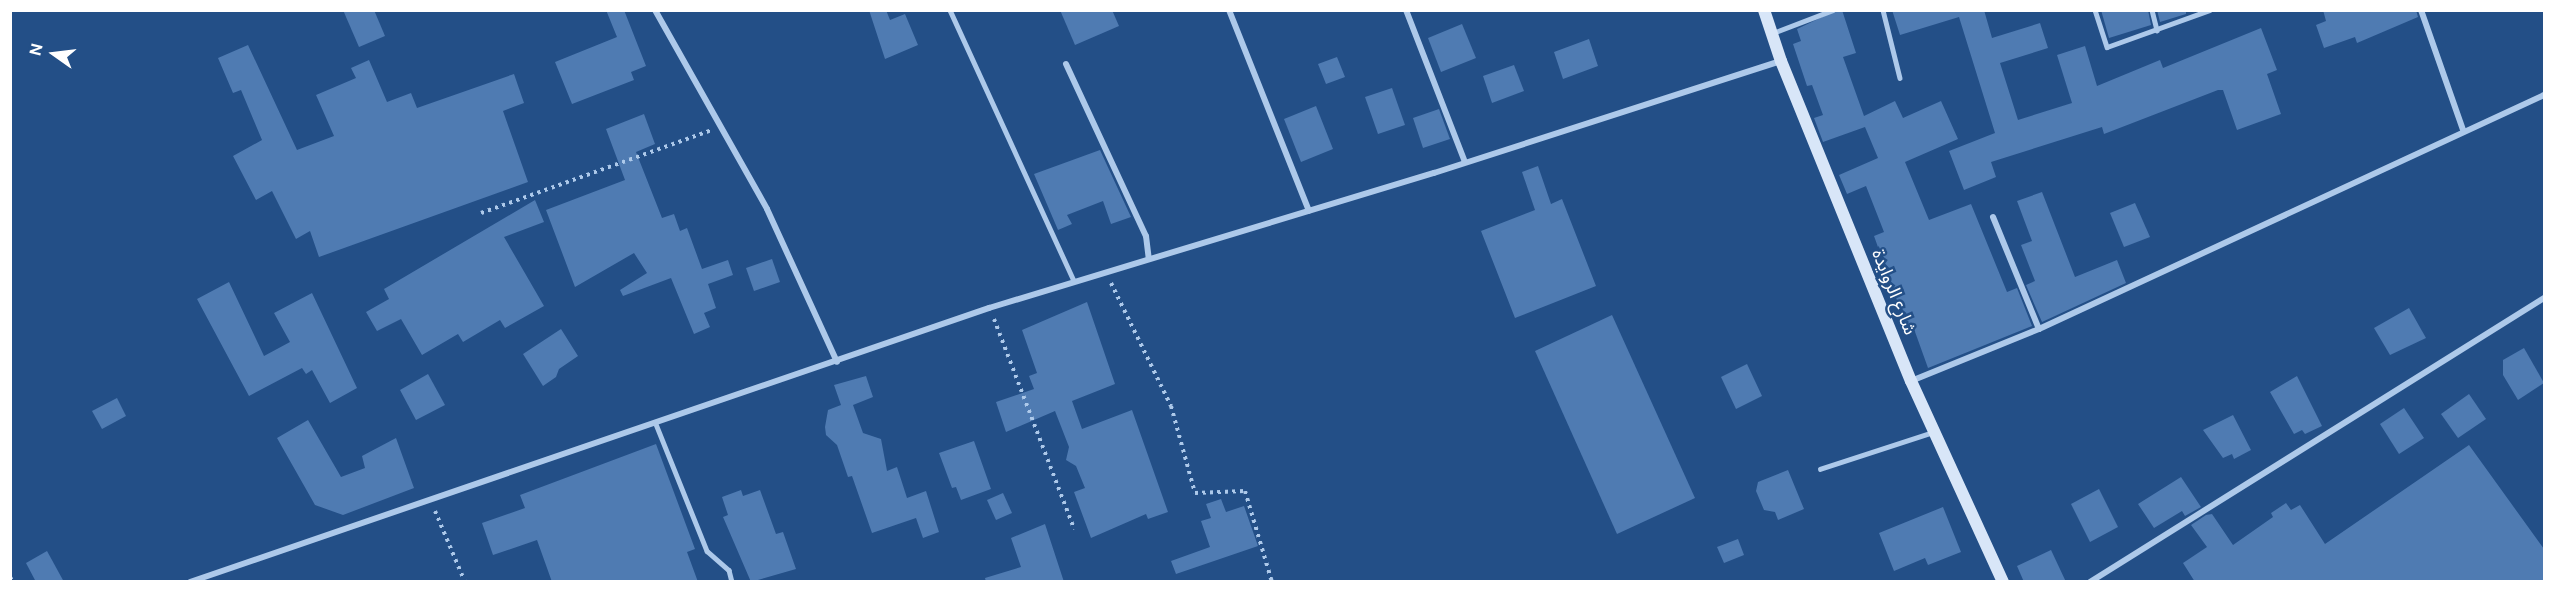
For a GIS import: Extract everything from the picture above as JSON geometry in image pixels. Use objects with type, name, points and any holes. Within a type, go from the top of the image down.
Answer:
[{"type":"street","points":[[655,10],[767,209],[837,362]]},
{"type":"street","points":[[1229,10],[1309,211]]},
{"type":"street","points":[[1406,10],[1466,162]]},
{"type":"street","name":"شارع الروايدة","points":[[1764,10],[1781,61],[1911,381],[2003,582]]},
{"type":"street","points":[[2421,10],[2463,130]]},
{"type":"street","points":[[190,582],[431,502],[989,308],[1309,211],[1781,61]]},
{"type":"street","points":[[1066,64],[1146,236],[1149,259]]},
{"type":"street","points":[[1911,381],[2038,329],[2463,130],[2544,95]]},
{"type":"street","points":[[1993,217],[2038,329]]},
{"type":"street","points":[[2090,582],[2544,298]]},
{"type":"lane","points":[[950,10],[1074,281]]},
{"type":"lane","points":[[1771,34],[1833,10]]},
{"type":"lane","points":[[1883,10],[1900,78]]},
{"type":"lane","points":[[2094,10],[2107,47],[2210,10]]},
{"type":"lane","points":[[2151,10],[2157,30]]},
{"type":"lane","points":[[656,424],[707,551],[729,570],[732,582]]},
{"type":"lane","points":[[1820,469],[1936,432]]},
{"type":"path","points":[[481,213],[721,127]]},
{"type":"path","points":[[1106,271],[1171,406],[1195,493],[1245,491],[1272,582]]},
{"type":"path","points":[[989,308],[1074,529]]},
{"type":"path","points":[[431,502],[465,582]]},
{"type":"path","points":[[10,577],[13,582]]},
{"type":"building","points":[[343,10],[374,10],[385,36],[359,47]]},
{"type":"building","points":[[606,10],[624,10],[646,66],[631,72],[634,80],[572,104],[555,62],[617,37]]},
{"type":"building","points":[[869,10],[886,10],[890,20],[905,14],[918,45],[885,59]]},
{"type":"building","points":[[1060,10],[1112,10],[1119,26],[1075,45]]},
{"type":"building","points":[[1837,10],[1842,10],[1856,53],[1843,57],[1864,116],[1895,101],[1903,118],[1941,101],[1958,139],[1905,162],[1929,220],[1971,204],[2007,292],[2017,288],[2032,326],[1928,368],[1914,329],[1908,331],[1874,236],[1884,232],[1866,186],[1847,194],[1839,175],[1878,158],[1865,127],[1823,142],[1814,118],[1823,115],[1812,85],[1807,86],[1793,44],[1801,41],[1797,29]]},
{"type":"building","points":[[1892,10],[1984,10],[1992,38],[2040,23],[2048,48],[2000,63],[2018,120],[2072,103],[2057,55],[2085,46],[2097,86],[2160,60],[2163,68],[2261,28],[2277,70],[2267,74],[2281,114],[2237,130],[2223,90],[2218,90],[2104,134],[2102,127],[1991,162],[1996,177],[1964,190],[1949,151],[1995,133],[1959,17],[1900,35]]},
{"type":"building","points":[[2101,10],[2148,10],[2151,25],[2109,38]]},
{"type":"building","points":[[2157,10],[2186,10],[2186,14],[2160,22]]},
{"type":"building","points":[[2323,10],[2416,10],[2418,17],[2357,43],[2355,37],[2324,48],[2316,25],[2326,21]]},
{"type":"building","points":[[1462,24],[1476,58],[1441,72],[1428,38]]},
{"type":"building","points":[[1589,39],[1598,66],[1563,79],[1554,52]]},
{"type":"building","points":[[248,45],[297,150],[334,136],[316,95],[356,78],[351,68],[369,60],[387,102],[411,93],[417,108],[514,74],[524,103],[503,111],[528,182],[319,257],[310,231],[296,239],[272,191],[256,200],[233,156],[262,140],[241,90],[233,93],[218,58]]},
{"type":"building","points":[[1337,57],[1345,77],[1326,84],[1318,64]]},
{"type":"building","points":[[1514,65],[1524,91],[1492,103],[1483,76]]},
{"type":"building","points":[[1392,88],[1405,125],[1378,134],[1365,97]]},
{"type":"building","points":[[1316,106],[1333,149],[1301,162],[1284,119]]},
{"type":"building","points":[[1439,109],[1450,139],[1423,148],[1413,118]]},
{"type":"building","points":[[644,114],[655,144],[636,152],[662,218],[674,214],[680,231],[687,228],[702,269],[728,260],[733,275],[708,284],[716,308],[704,313],[710,327],[694,334],[671,278],[623,296],[620,290],[647,273],[634,253],[575,287],[546,210],[625,180],[606,129]]},
{"type":"building","points":[[1100,150],[1131,217],[1111,224],[1103,201],[1067,215],[1072,224],[1058,230],[1034,174]]},
{"type":"building","points":[[1538,166],[1551,204],[1562,199],[1596,286],[1515,318],[1481,231],[1535,210],[1522,172]]},
{"type":"building","points":[[2042,192],[2075,277],[2117,260],[2126,283],[2042,322],[2026,285],[2035,281],[2021,245],[2032,241],[2017,201]]},
{"type":"building","points":[[535,200],[544,222],[504,237],[544,306],[505,328],[500,320],[463,342],[458,334],[422,355],[401,319],[377,331],[366,312],[389,299],[384,289]]},
{"type":"building","points":[[2135,203],[2150,237],[2124,247],[2110,213]]},
{"type":"building","points":[[772,259],[780,282],[754,291],[746,268]]},
{"type":"building","points":[[229,282],[264,356],[290,342],[274,313],[312,293],[357,388],[330,403],[312,370],[306,374],[302,368],[249,396],[197,299]]},
{"type":"building","points":[[1087,302],[1115,384],[1072,401],[1082,429],[1132,410],[1168,512],[1148,519],[1146,514],[1091,538],[1074,492],[1085,488],[1076,466],[1066,460],[1069,447],[1055,411],[1006,432],[996,402],[1034,389],[1029,376],[1037,373],[1022,330]]},
{"type":"building","points":[[2409,308],[2426,338],[2390,355],[2374,328]]},
{"type":"building","points":[[1612,315],[1695,498],[1617,534],[1535,351]]},
{"type":"building","points":[[561,329],[578,356],[559,369],[556,377],[543,386],[523,354]]},
{"type":"building","points":[[2524,348],[2544,383],[2518,400],[2503,375],[2503,360]]},
{"type":"building","points":[[1747,364],[1762,396],[1736,409],[1721,377]]},
{"type":"building","points":[[428,374],[445,405],[416,420],[400,390]]},
{"type":"building","points":[[866,376],[873,397],[853,405],[863,433],[881,439],[887,471],[897,467],[907,498],[926,491],[939,532],[923,538],[916,518],[872,533],[852,476],[848,477],[837,445],[826,435],[828,410],[841,405],[834,385]]},
{"type":"building","points":[[2297,376],[2322,426],[2305,434],[2302,430],[2294,434],[2270,392]]},
{"type":"building","points":[[2469,394],[2486,419],[2458,438],[2441,414]]},
{"type":"building","points":[[117,398],[126,416],[102,429],[92,411]]},
{"type":"building","points":[[2404,408],[2424,438],[2399,454],[2380,424]]},
{"type":"building","points":[[2233,415],[2251,450],[2234,459],[2232,454],[2223,458],[2203,430]]},
{"type":"building","points":[[308,420],[341,477],[365,468],[362,456],[396,438],[414,488],[343,515],[315,505],[277,438]]},
{"type":"building","points":[[974,441],[991,489],[961,500],[956,487],[952,488],[939,453]]},
{"type":"building","points":[[656,444],[695,549],[687,552],[698,582],[552,582],[537,540],[493,555],[482,523],[525,508],[520,495]]},
{"type":"building","points":[[2469,445],[2544,549],[2544,582],[2195,582],[2183,563],[2207,547],[2191,525],[2206,515],[2212,514],[2233,545],[2273,517],[2271,513],[2286,503],[2291,510],[2300,505],[2325,544]]},
{"type":"building","points":[[1788,470],[1804,509],[1778,520],[1775,512],[1764,510],[1756,491],[1758,482]]},
{"type":"building","points":[[2181,477],[2201,507],[2185,516],[2182,511],[2154,528],[2138,504]]},
{"type":"building","points":[[2099,489],[2118,527],[2090,542],[2071,504]]},
{"type":"building","points":[[741,490],[743,496],[760,490],[776,534],[783,532],[796,569],[751,582],[723,517],[728,515],[722,497]]},
{"type":"building","points":[[1003,493],[1012,513],[996,520],[987,500]]},
{"type":"building","points":[[1221,499],[1226,512],[1244,506],[1258,546],[1176,574],[1171,561],[1210,547],[1201,521],[1211,518],[1206,504]]},
{"type":"building","points":[[1943,507],[1961,552],[1928,565],[1925,558],[1894,571],[1879,533]]},
{"type":"building","points":[[1045,524],[1064,582],[986,582],[985,578],[1021,567],[1011,538]]},
{"type":"building","points":[[1738,539],[1744,555],[1724,563],[1717,547]]},
{"type":"building","points":[[2051,550],[2066,582],[2024,582],[2017,566]]},
{"type":"building","points":[[47,551],[64,582],[36,582],[26,563]]}]
